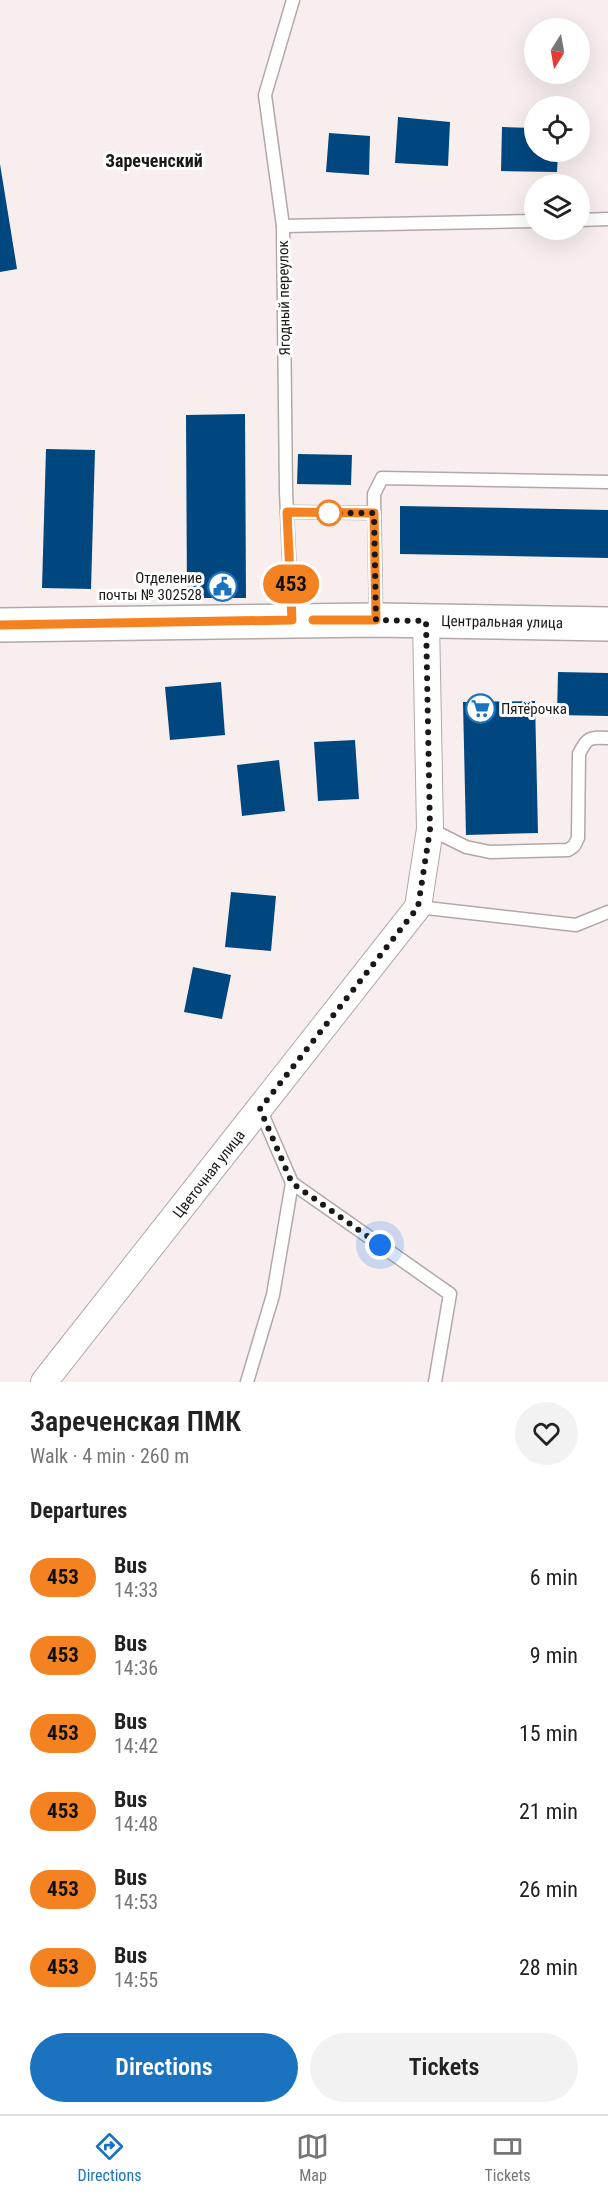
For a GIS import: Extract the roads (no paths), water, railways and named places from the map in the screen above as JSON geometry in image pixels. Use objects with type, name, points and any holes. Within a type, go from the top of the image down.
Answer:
[{"type":"street","name":"Центральная улица","points":[[0,625],[292,620],[608,624]]},
{"type":"street","name":"Цветочная улица","points":[[44,1382],[418,907],[430,830],[426,621]]},
{"type":"lane","points":[[283,226],[266,95],[293,0]]},
{"type":"lane","points":[[590,220],[608,219]]},
{"type":"lane","name":"Ягодный переулок","points":[[292,620],[287,512],[283,226],[524,221]]},
{"type":"lane","points":[[376,620],[374,494],[382,478],[608,482]]},
{"type":"lane","points":[[287,512],[374,513]]},
{"type":"lane","points":[[430,830],[466,847],[490,852],[568,850],[574,846],[578,838],[579,754],[584,743],[592,737],[608,738]]},
{"type":"lane","points":[[418,907],[576,926],[608,912]]},
{"type":"lane","points":[[260,1109],[292,1183],[450,1294],[435,1382]]},
{"type":"lane","points":[[247,1382],[273,1295],[292,1183]]},
{"type":"place","name":"Отделение почты № 302528","points":[[223,587]]},
{"type":"place","name":"Пятёрочка","points":[[480,709]]},
{"type":"district","name":"Зареченский","points":[[154,160]]}]
